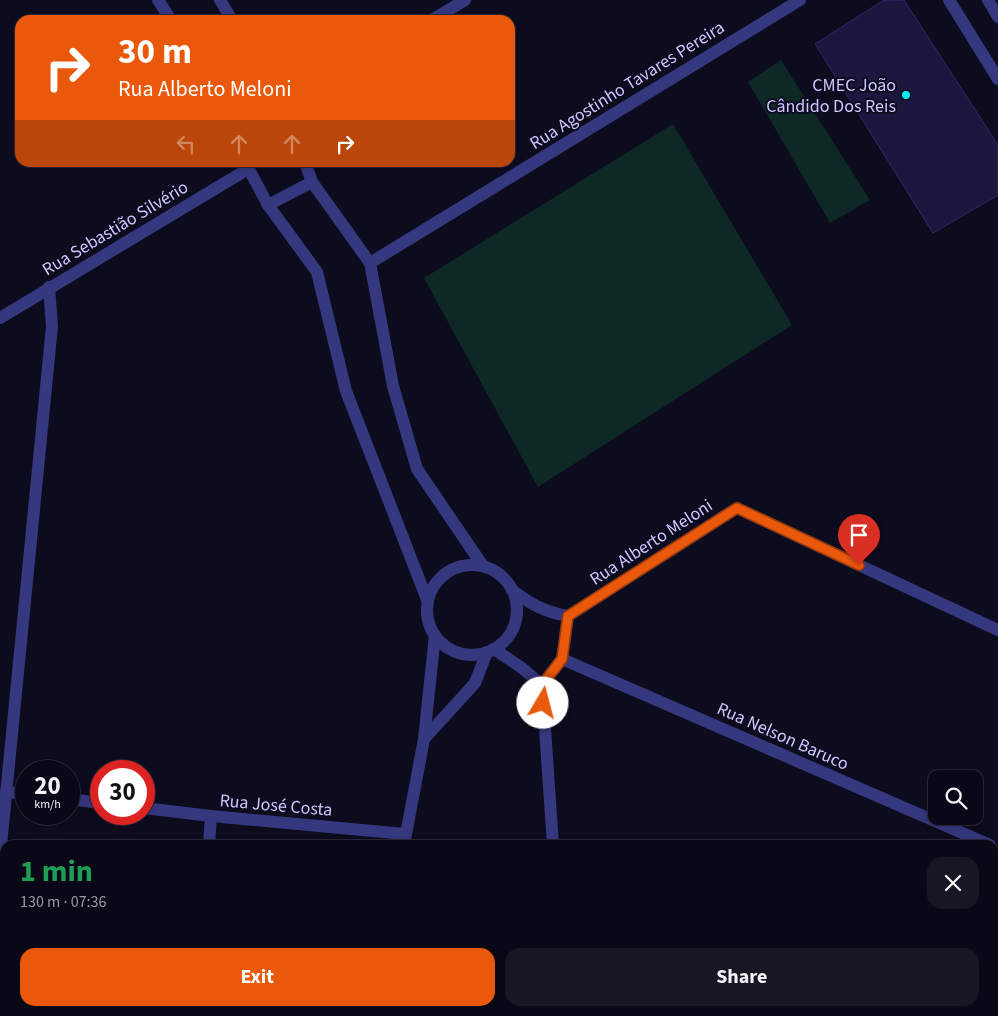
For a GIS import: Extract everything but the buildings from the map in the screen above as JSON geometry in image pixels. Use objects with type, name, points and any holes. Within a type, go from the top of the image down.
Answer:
[{"type":"street","points":[[158,0],[167,15]]},
{"type":"street","points":[[220,0],[229,15]]},
{"type":"street","points":[[440,15],[465,0]]},
{"type":"street","name":"Rua Agostinho Tavares Pereira","points":[[370,263],[800,0]]},
{"type":"street","points":[[949,0],[998,79]]},
{"type":"street","points":[[988,0],[998,16]]},
{"type":"street","name":"Rua Sebastião Silvério","points":[[0,318],[244,167]]},
{"type":"street","points":[[247,167],[268,205],[317,272],[346,391],[428,602]]},
{"type":"street","points":[[307,167],[312,182],[370,263],[393,386],[417,469],[483,566]]},
{"type":"street","points":[[268,205],[312,182]]},
{"type":"street","points":[[2,840],[52,326],[49,287]]},
{"type":"street","name":"Rua Alberto Meloni","points":[[568,616],[737,508],[998,630]]},
{"type":"street","points":[[464,566],[483,566],[495,571],[505,579],[512,590],[516,603],[516,616],[512,629],[504,640],[491,650],[476,654],[452,651],[435,635],[430,625],[427,614],[431,591],[444,574],[454,569],[464,566]]},
{"type":"street","points":[[512,590],[530,604],[550,613],[568,616],[562,659],[542,685],[553,840]]},
{"type":"street","points":[[405,839],[424,739],[435,635]]},
{"type":"street","points":[[491,650],[522,668],[542,685]]},
{"type":"street","points":[[424,739],[475,683],[491,650]]},
{"type":"street","name":"Rua Nelson Baruco","points":[[562,659],[978,840]]},
{"type":"street","points":[[6,792],[15,793]]},
{"type":"street","name":"Rua José Costa","points":[[155,809],[405,839]]},
{"type":"street","points":[[210,840],[212,816]]},
{"type":"green space","points":[[781,60],[870,200],[830,223],[748,82]]},
{"type":"green space","points":[[673,124],[792,325],[538,487],[424,278]]},
{"type":"place","name":"CMEC João Cândido Dos Reis","points":[[906,95]]},
{"type":"route","points":[[543,703],[542,685],[562,659],[568,616],[737,508],[859,565]]}]
